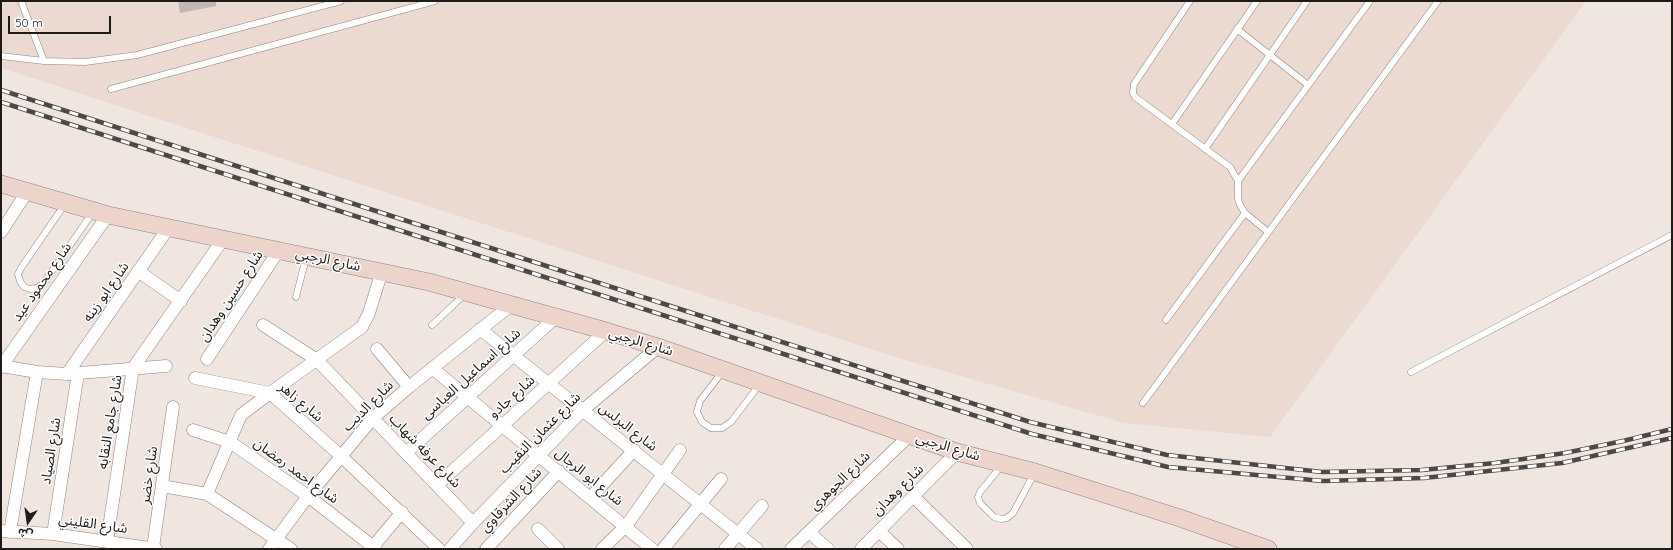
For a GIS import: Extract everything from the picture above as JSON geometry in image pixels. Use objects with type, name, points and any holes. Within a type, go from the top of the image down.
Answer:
[{"type":"main road","name":"شارع الرجبي","points":[[1,184],[101,212],[382,271],[466,292],[606,331],[761,382],[957,452],[1035,472],[1180,518],[1268,549]]},
{"type":"street","points":[[1,232],[27,192]]},
{"type":"street","name":"شارع محمود عيد","points":[[1,366],[101,212]]},
{"type":"street","name":"شارع ابو زينه","points":[[73,373],[138,271],[169,227]]},
{"type":"street","name":"شارع جامع النقابه","points":[[107,541],[133,368],[224,238]]},
{"type":"street","name":"شارع حسين وهدان","points":[[208,359],[279,250]]},
{"type":"street","points":[[138,271],[181,301]]},
{"type":"street","points":[[207,494],[241,415],[270,392],[362,327],[369,313],[382,271]]},
{"type":"street","name":"شارع الديب","points":[[273,544],[308,496],[373,418],[510,305]]},
{"type":"street","name":"شارع اسماعيل العباسى","points":[[406,453],[556,318]]},
{"type":"street","name":"شارع عرفه شهاب","points":[[263,325],[317,360],[473,523]]},
{"type":"street","name":"شارع البرلس","points":[[480,329],[739,533],[757,549]]},
{"type":"street","name":"شارع جادو","points":[[437,485],[606,331]]},
{"type":"street","name":"شارع عثمان النقيب","points":[[450,549],[473,523],[583,410],[658,347]]},
{"type":"street","points":[[377,349],[409,387]]},
{"type":"street","points":[[1,366],[37,372],[73,373],[166,366]]},
{"type":"street","name":"شارع ابو الرجال","points":[[432,368],[591,497],[652,549]]},
{"type":"street","points":[[6,532],[37,372]]},
{"type":"street","name":"شارع الصياد","points":[[53,534],[73,373]]},
{"type":"street","name":"شارع زاهر","points":[[196,378],[270,392],[402,512],[439,549]]},
{"type":"street","name":"شارع خضر","points":[[155,548],[162,486],[174,407]]},
{"type":"street","name":"شارع احمد رمضان","points":[[193,430],[230,442],[308,496],[373,548]]},
{"type":"street","name":"شارع الجوهري","points":[[791,549],[910,435]]},
{"type":"street","points":[[591,497],[634,450]]},
{"type":"street","points":[[602,549],[626,526],[662,473],[680,450]]},
{"type":"street","name":"شارع وهدان","points":[[861,549],[957,452]]},
{"type":"street","name":"شارع الشرقاوي","points":[[486,549],[559,471]]},
{"type":"street","points":[[663,549],[721,479]]},
{"type":"street","points":[[162,486],[207,494],[273,544],[291,549]]},
{"type":"street","points":[[913,496],[967,549]]},
{"type":"street","points":[[725,549],[762,506]]},
{"type":"street","points":[[373,548],[402,512]]},
{"type":"street","points":[[538,529],[558,549]]},
{"type":"street","points":[[879,531],[898,549]]},
{"type":"street","name":"شارع القليني","points":[[6,532],[53,534],[155,548]]},
{"type":"street","points":[[809,532],[828,549]]},
{"type":"lane","points":[[21,1],[44,61]]},
{"type":"lane","points":[[1,56],[44,61],[85,62],[137,55],[341,1]]},
{"type":"lane","points":[[111,89],[435,1]]},
{"type":"lane","points":[[1190,1],[1132,89],[1135,97],[1230,167],[1238,181],[1238,200],[1245,213],[1268,232]]},
{"type":"lane","points":[[1172,124],[1257,1]]},
{"type":"lane","points":[[1205,148],[1307,1]]},
{"type":"lane","points":[[1238,181],[1370,1]]},
{"type":"lane","points":[[1143,403],[1438,1]]},
{"type":"lane","points":[[1237,29],[1308,85]]},
{"type":"lane","points":[[66,203],[21,268],[18,274],[24,287],[30,289],[37,288],[42,284],[101,212]]},
{"type":"lane","points":[[1166,320],[1245,213]]},
{"type":"lane","points":[[1411,372],[1672,234]]},
{"type":"lane","points":[[296,297],[307,256]]},
{"type":"lane","points":[[432,325],[466,292]]},
{"type":"lane","points":[[724,370],[700,401],[697,412],[702,422],[711,428],[722,428],[731,422],[761,382]]},
{"type":"lane","points":[[1003,464],[980,492],[978,497],[980,503],[994,517],[1001,519],[1007,518],[1013,513],[1035,472]]},
{"type":"shaded area","points":[[1,1],[1586,1],[1270,437],[1124,423],[902,359],[1,68]]},
{"type":"building","points":[[178,1],[216,1],[216,6],[180,13]]},
{"type":"railway","points":[[1,90],[1030,422],[1167,455],[1322,472],[1422,470],[1495,463],[1565,453],[1672,429]]},
{"type":"railway","points":[[1,102],[1032,434],[1168,467],[1323,481],[1424,478],[1562,463],[1672,438]]}]
